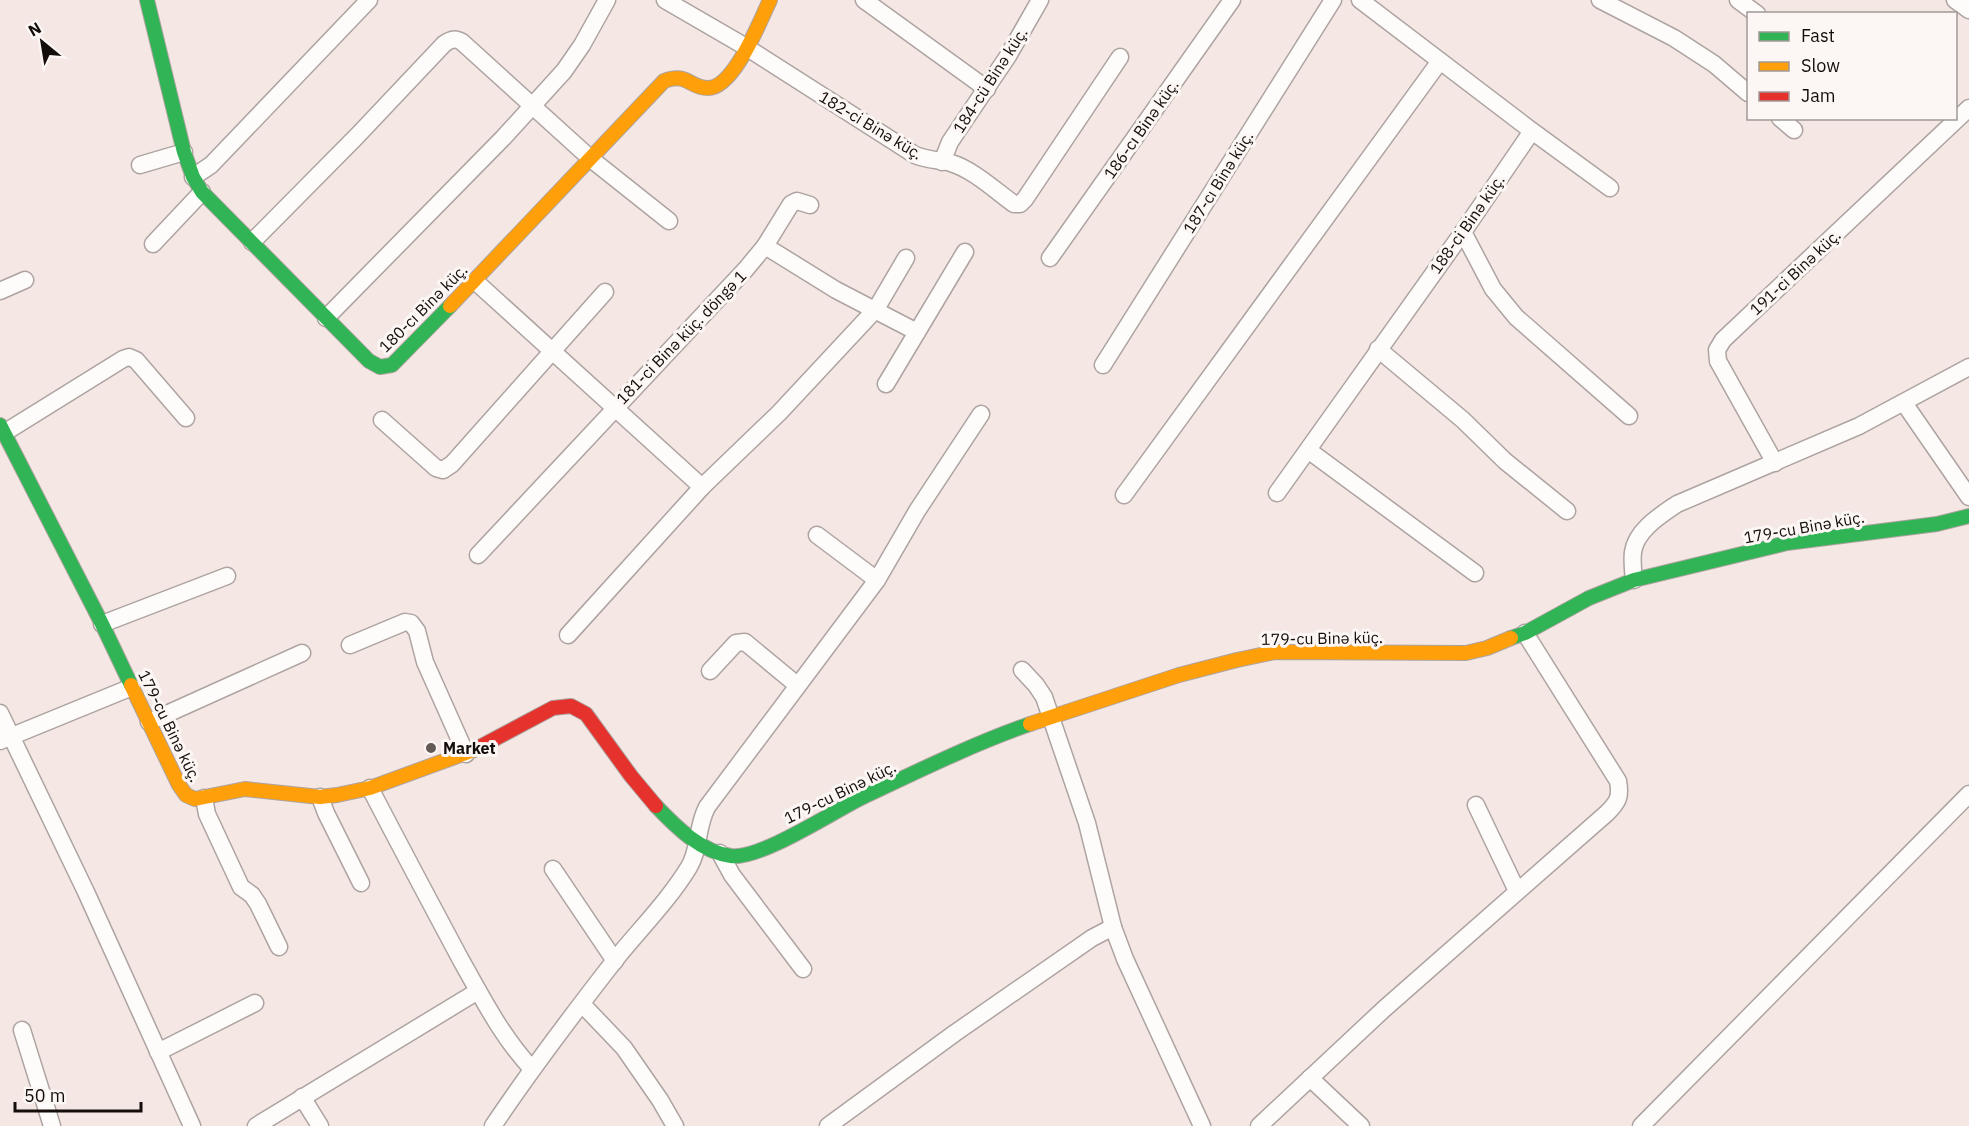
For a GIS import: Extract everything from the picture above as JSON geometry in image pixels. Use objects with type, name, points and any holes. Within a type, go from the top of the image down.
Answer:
[{"type":"street","name":"180-cı Binə küç.","points":[[147,0],[184,152],[202,192],[369,361],[375,366],[384,368],[392,365],[475,281],[664,81],[679,77],[707,88],[715,87],[727,78],[770,0]]},
{"type":"street","points":[[194,177],[211,165],[369,0]]},
{"type":"street","points":[[326,318],[532,106],[574,58],[606,0]]},
{"type":"street","name":"182-ci Binə küç.","points":[[664,0],[746,47],[915,155],[952,164],[966,170],[1014,204],[1020,204],[1120,57]]},
{"type":"street","points":[[864,0],[987,89]]},
{"type":"street","name":"184-cü Binə küç.","points":[[942,162],[950,141],[987,89],[1040,0]]},
{"type":"street","name":"186-cı Binə küç.","points":[[1050,258],[1232,0]]},
{"type":"street","name":"187-cı Binə küç.","points":[[1103,365],[1333,0]]},
{"type":"street","points":[[1360,0],[1610,188]]},
{"type":"street","points":[[1600,0],[1674,38],[1714,64],[1747,91]]},
{"type":"street","points":[[1738,0],[1754,12]]},
{"type":"street","points":[[1954,0],[1969,10]]},
{"type":"street","points":[[252,242],[444,44],[456,39],[591,159],[669,221]]},
{"type":"street","points":[[1124,495],[1440,61]]},
{"type":"street","name":"191-ci Binə küç.","points":[[1957,119],[1969,108]]},
{"type":"street","points":[[1782,120],[1794,130]]},
{"type":"street","name":"191-ci Binə küç.","points":[[1775,463],[1718,361],[1717,350],[1723,339],[1956,120]]},
{"type":"street","name":"188-ci Binə küç.","points":[[1277,493],[1532,131]]},
{"type":"street","points":[[140,165],[184,152]]},
{"type":"street","points":[[153,244],[202,192]]},
{"type":"street","name":"181-ci Binə küç. döngə 1","points":[[478,555],[738,277],[765,246],[791,204],[797,201],[810,205]]},
{"type":"street","points":[[1463,232],[1484,274],[1516,317],[1629,416]]},
{"type":"street","points":[[765,246],[836,290],[917,332]]},
{"type":"street","points":[[886,384],[965,252]]},
{"type":"street","points":[[568,635],[702,487],[779,412],[876,309],[906,258]]},
{"type":"street","points":[[0,291],[25,280]]},
{"type":"street","points":[[475,281],[702,487]]},
{"type":"street","points":[[382,420],[436,468],[443,470],[452,464],[604,292]]},
{"type":"street","points":[[1378,349],[1455,413],[1505,461],[1567,511]]},
{"type":"street","points":[[2,429],[129,357],[136,360],[186,418]]},
{"type":"street","points":[[1634,580],[1635,543],[1661,515],[1677,504],[1860,426],[1969,367]]},
{"type":"street","points":[[1904,403],[1969,497]]},
{"type":"street","points":[[493,1126],[532,1069],[682,877],[696,855],[701,819],[707,807],[877,580],[917,511],[981,414]]},
{"type":"street","name":"179-cu Binə küç.","points":[[2,429],[186,795],[195,799],[244,789],[321,797],[370,788],[466,754],[565,704],[577,706],[586,714],[666,819],[696,843],[720,853],[742,857],[763,850],[840,808],[897,781],[1012,731],[1159,681],[1275,652],[1466,653],[1487,648],[1525,633],[1589,598],[1634,580],[1787,543],[1937,524],[1969,516]]},
{"type":"street","points":[[1308,450],[1475,573]]},
{"type":"street","points":[[817,535],[877,580]]},
{"type":"street","points":[[102,624],[227,576]]},
{"type":"street","points":[[350,645],[405,622],[411,623],[417,631],[425,662],[466,754]]},
{"type":"street","points":[[1259,1126],[1384,1009],[1616,804],[1620,792],[1618,781],[1525,633]]},
{"type":"street","points":[[710,671],[736,643],[745,642],[797,685]]},
{"type":"street","points":[[149,722],[302,653]]},
{"type":"street","points":[[1022,670],[1044,697],[1087,823],[1113,927],[1142,999],[1202,1126]]},
{"type":"street","points":[[6,739],[132,687]]},
{"type":"street","points":[[0,713],[6,739],[86,892],[192,1126]]},
{"type":"street","points":[[370,788],[501,1032],[532,1069]]},
{"type":"street","points":[[1641,1126],[1969,794]]},
{"type":"street","points":[[321,797],[326,813],[361,883]]},
{"type":"street","points":[[204,798],[207,814],[241,887],[252,895],[258,904],[279,947]]},
{"type":"street","points":[[1476,805],[1517,891]]},
{"type":"street","points":[[720,853],[732,875],[803,969]]},
{"type":"street","points":[[553,869],[615,961]]},
{"type":"street","points":[[828,1126],[1092,938],[1113,927]]},
{"type":"street","points":[[256,1126],[478,991]]},
{"type":"street","points":[[158,1052],[255,1004]]},
{"type":"street","points":[[582,1004],[624,1048],[675,1126]]},
{"type":"street","points":[[22,1030],[52,1126]]},
{"type":"street","points":[[1311,1078],[1361,1126]]},
{"type":"street","points":[[302,1097],[320,1126]]},
{"type":"traffic: fast","points":[[147,0],[184,152],[193,177],[202,192],[369,361],[380,367],[392,365],[450,306]]},
{"type":"traffic: fast","points":[[0,425],[131,685]]},
{"type":"traffic: fast","points":[[1511,638],[1525,633],[1589,598],[1634,580],[1787,543],[1937,524],[1969,516]]},
{"type":"traffic: fast","points":[[656,806],[699,844],[720,854],[744,855],[778,843],[863,797],[925,768],[1030,724]]},
{"type":"traffic: slow","points":[[450,306],[664,81],[678,78],[696,86],[708,88],[718,85],[727,77],[745,52],[770,0]]},
{"type":"traffic: slow","points":[[1030,724],[1179,675],[1275,652],[1466,653],[1487,648],[1511,638]]},
{"type":"traffic: slow","points":[[131,685],[179,785],[186,795],[195,799],[245,789],[320,797],[337,795],[370,788],[474,750]]},
{"type":"traffic: jam","points":[[474,750],[553,708],[571,706],[586,714],[656,806]]},
{"type":"place","name":"Market","points":[[431,748]]}]
